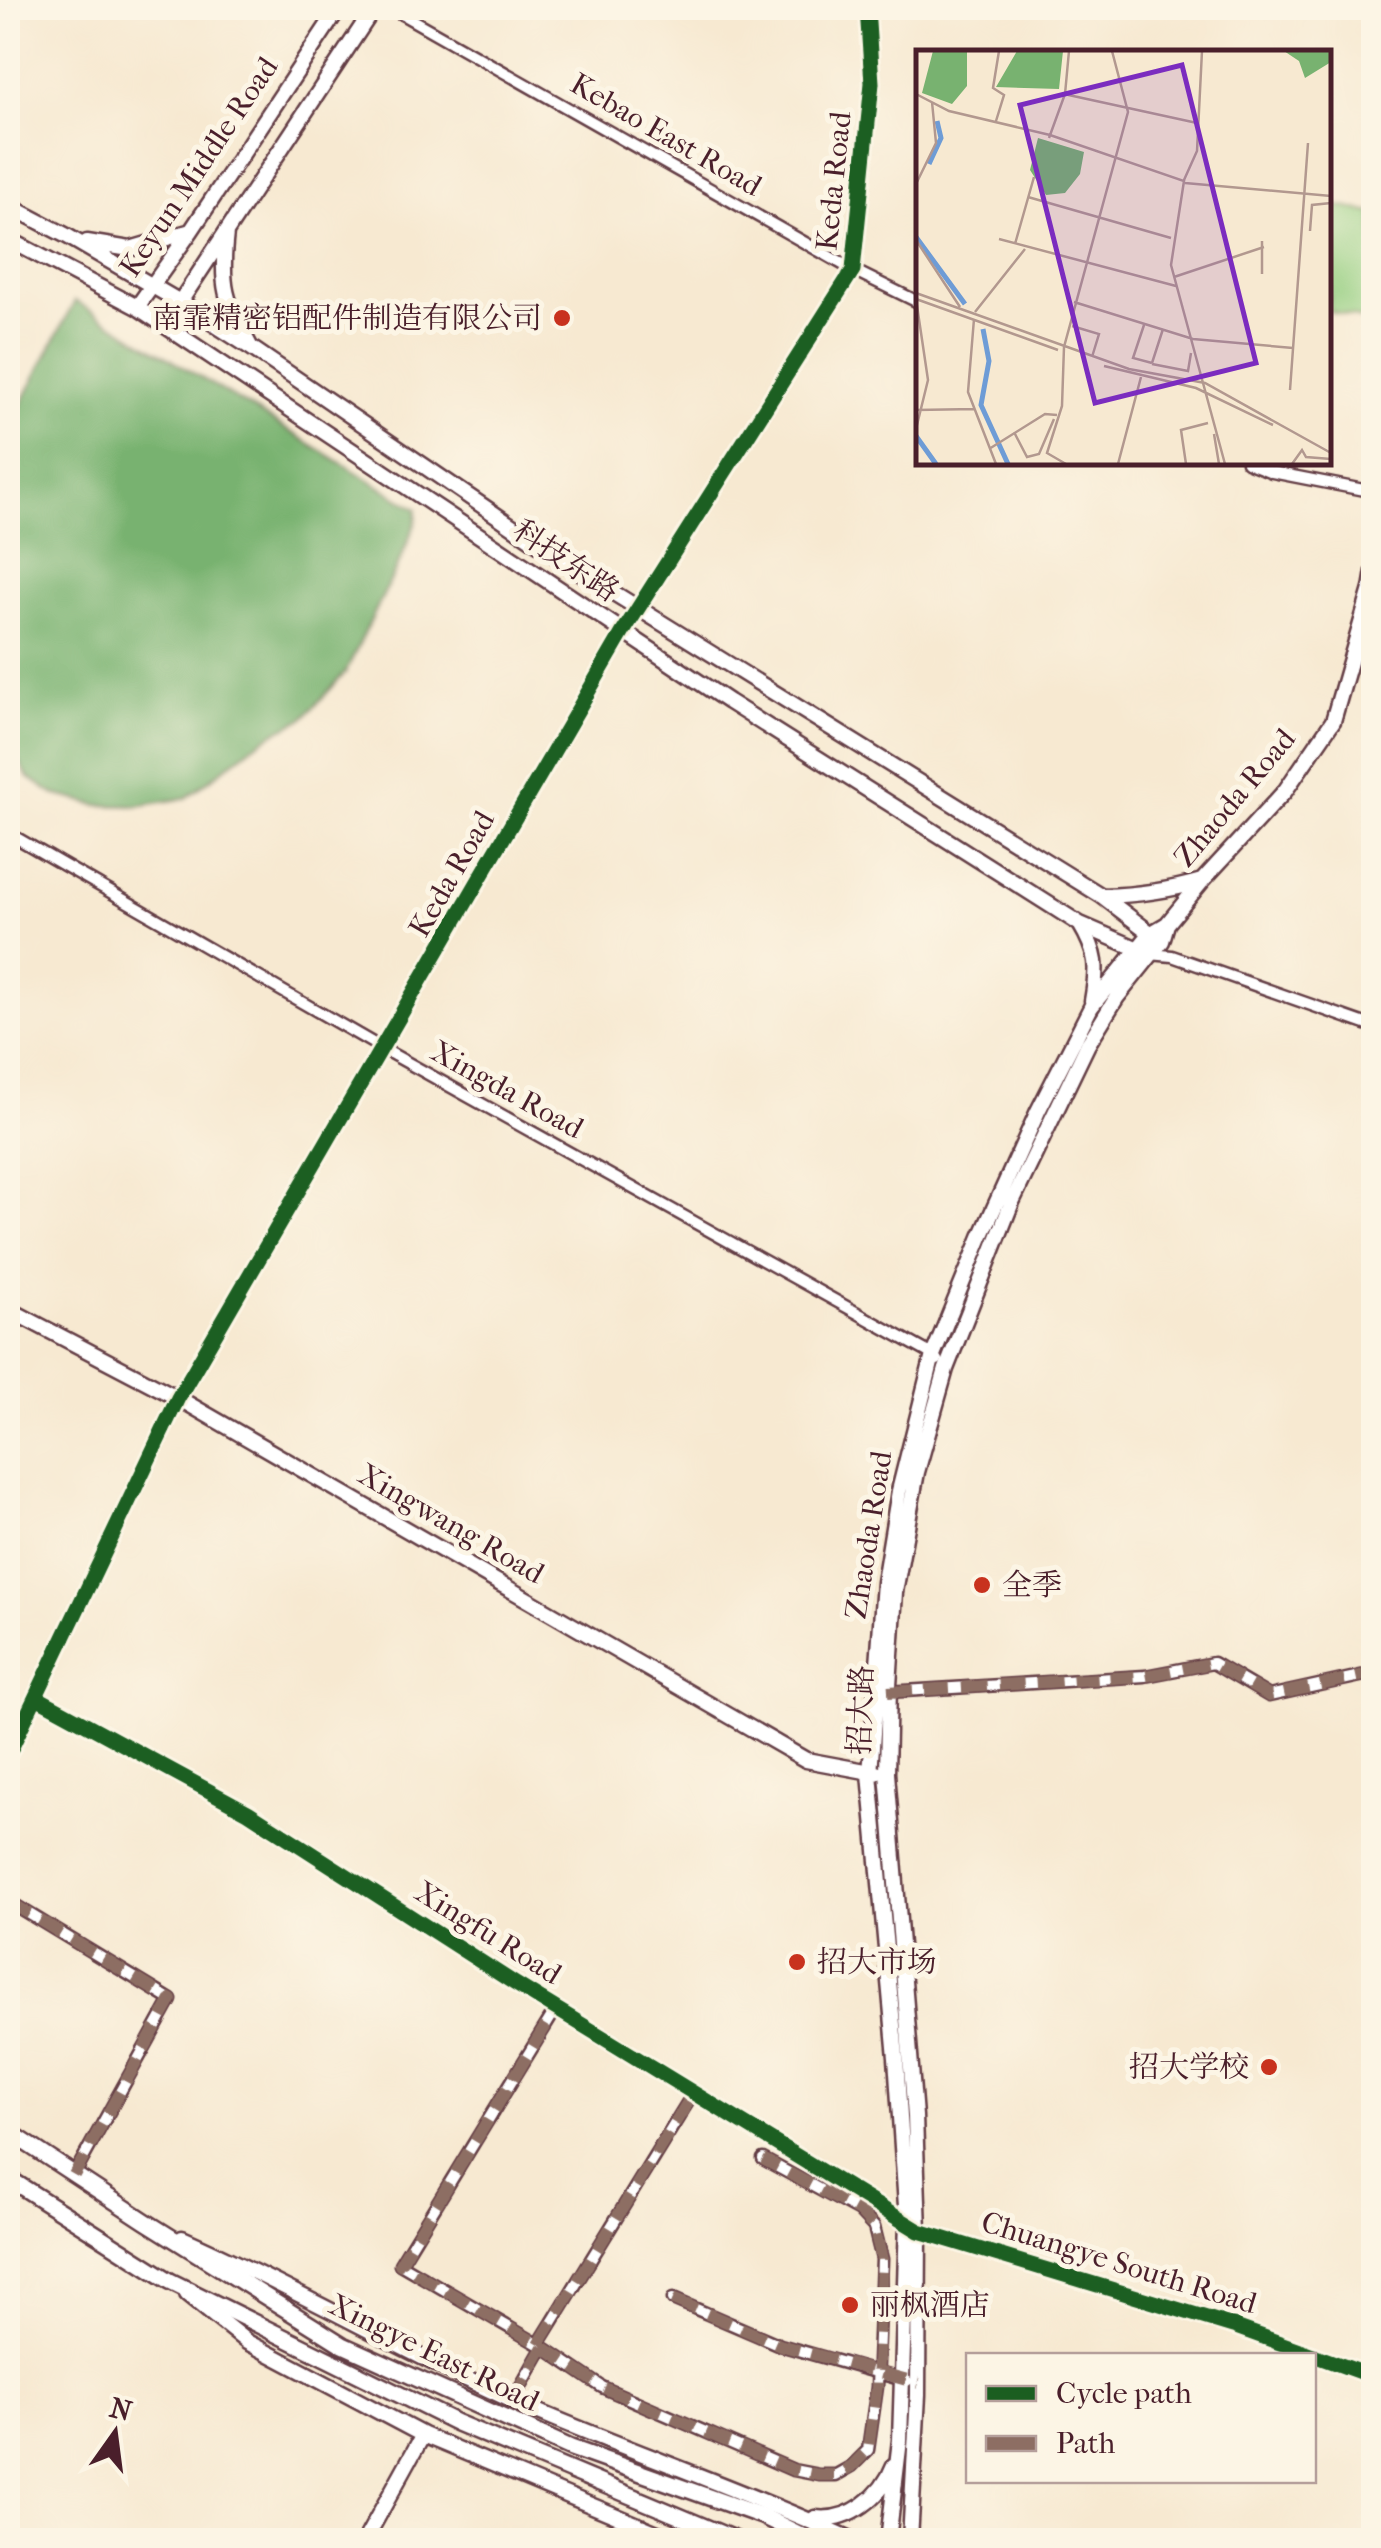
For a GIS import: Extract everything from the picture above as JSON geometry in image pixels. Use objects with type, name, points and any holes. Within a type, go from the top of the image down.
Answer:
[{"type":"main road","name":"Keyun Middle Road","points":[[137,307],[192,231],[339,8]]},
{"type":"main road","points":[[162,324],[374,8]]},
{"type":"main road","points":[[8,206],[67,236],[250,346],[576,569],[1102,896],[1156,938]]},
{"type":"main road","points":[[226,230],[224,288],[230,310],[250,346]]},
{"type":"main road","points":[[67,236],[130,249],[192,231]]},
{"type":"main road","name":"科技东路","points":[[8,239],[137,307],[746,712],[1080,924],[1144,952]]},
{"type":"main road","name":"Zhaoda Road","points":[[900,2440],[907,2221],[870,1774],[884,1582],[900,1491],[933,1356],[1038,1110],[1092,1007],[1284,791],[1333,721],[1374,570]]},
{"type":"main road","points":[[1102,896],[1173,890],[1203,880]]},
{"type":"main road","points":[[1080,924],[1092,946],[1098,970],[1092,1007]]},
{"type":"main road","name":"招大路","points":[[910,2540],[920,2231],[915,2116],[886,1772],[895,1592],[917,1472],[946,1369],[1012,1202],[1088,1044],[1144,952]]},
{"type":"main road","name":"Xingwang Road","points":[[8,1309],[178,1398],[806,1760],[870,1774],[886,1772]]},
{"type":"main road","name":"Xingye East Road","points":[[8,2132],[343,2346],[571,2448],[762,2516],[811,2540]]},
{"type":"main road","points":[[8,2178],[170,2280],[456,2423],[736,2540]]},
{"type":"main road","points":[[145,2221],[256,2271],[430,2362],[513,2400],[853,2540]]},
{"type":"main road","points":[[170,2280],[247,2342],[423,2436],[674,2540]]},
{"type":"main road","points":[[365,2540],[423,2436]]},
{"type":"main road","points":[[801,2516],[829,2520],[853,2512],[875,2495],[893,2470],[900,2440]]},
{"type":"main road","points":[[888,2540],[900,2440]]},
{"type":"street","name":"Kebao East Road","points":[[391,8],[853,270],[916,301]]},
{"type":"street","name":"Keda Road","points":[[8,1755],[178,1398],[623,632],[853,270],[872,83],[867,8]]},
{"type":"street","points":[[1254,465],[1374,492]]},
{"type":"street","name":"Xingda Road","points":[[8,833],[383,1049],[933,1356],[946,1369]]},
{"type":"street","points":[[1156,938],[1172,956]]},
{"type":"street","points":[[1144,952],[1172,956],[1374,1027]]},
{"type":"street","points":[[888,1692],[1145,1676],[1213,1663],[1270,1696],[1374,1672]]},
{"type":"street","name":"Xingfu Road","points":[[36,1696],[248,1812],[556,2009],[907,2221]]},
{"type":"street","points":[[8,1901],[171,2000],[74,2175]]},
{"type":"street","points":[[556,2009],[400,2264],[635,2404],[793,2470],[836,2474],[852,2466],[868,2450],[878,2373],[882,2259],[874,2227],[859,2211],[763,2158]]},
{"type":"street","points":[[513,2400],[541,2346],[694,2092]]},
{"type":"street","name":"Chuangye South Road","points":[[907,2221],[920,2231],[1233,2326],[1308,2353]]},
{"type":"street","points":[[673,2299],[780,2345],[918,2383]]},
{"type":"street","name":"Chuangye South Road","points":[[1316,2356],[1374,2377]]},
{"type":"green space","points":[[1331,204],[1373,213],[1373,322],[1331,312]]},
{"type":"green space","points":[[75,301],[417,509],[416,522],[400,561],[345,673],[303,719],[253,746],[186,798],[136,806],[97,805],[53,794],[28,777],[8,743],[8,429]]},
{"type":"marked path","points":[[888,1692],[1145,1676],[1213,1663],[1269,1696],[1374,1673]]},
{"type":"marked path","points":[[8,1901],[171,2000],[74,2175]]},
{"type":"marked path","points":[[513,2400],[543,2347],[400,2264],[556,2009]]},
{"type":"marked path","points":[[539,2344],[694,2092]]},
{"type":"marked path","points":[[543,2347],[602,2387],[793,2470],[836,2475],[852,2466],[868,2450],[877,2387],[882,2259],[874,2227],[859,2211],[763,2159]]},
{"type":"marked path","points":[[673,2299],[780,2345],[918,2383]]},
{"type":"cycle path","points":[[8,1755],[178,1398],[623,632],[853,270],[872,83],[867,8]]},
{"type":"cycle path","points":[[36,1697],[248,1812],[514,1983],[919,2231],[1233,2326],[1308,2353]]},
{"type":"cycle path","points":[[1316,2356],[1374,2377]]},
{"type":"place","name":"南霏精密铝配件制造有限公司","points":[[562,318]]},
{"type":"place","name":"全季","points":[[982,1585]]},
{"type":"place","name":"招大市场","points":[[797,1962]]},
{"type":"place","name":"招大学校","points":[[1269,2067]]},
{"type":"place","name":"丽枫酒店","points":[[850,2305]]}]
